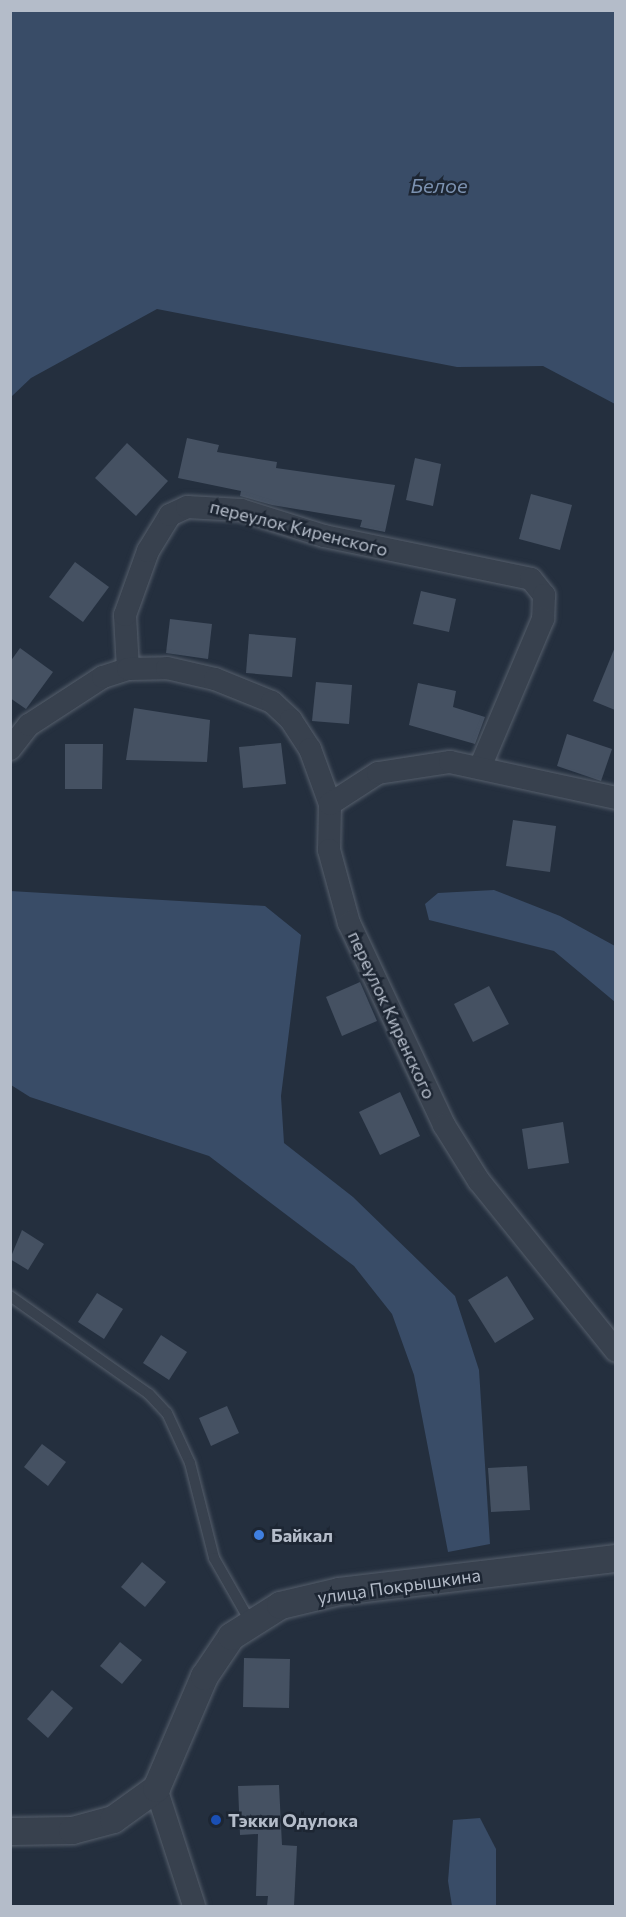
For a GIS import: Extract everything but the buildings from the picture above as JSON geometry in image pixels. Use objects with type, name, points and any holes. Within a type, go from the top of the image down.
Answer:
[{"type":"street","name":"переулок Киренского","points":[[481,765],[543,619],[544,595],[531,579],[324,536],[241,510],[187,507],[170,515],[148,551],[125,615],[128,669],[167,668],[215,679],[272,702],[310,749],[330,804],[329,850],[346,915],[444,1125],[479,1181],[615,1351]]},
{"type":"street","points":[[10,749],[29,725],[104,677],[128,669]]},
{"type":"street","points":[[330,804],[378,772],[450,762],[481,765],[560,790],[615,798]]},
{"type":"street","name":"улица Покрышкина","points":[[156,1788],[204,1676],[231,1636],[250,1621],[280,1605],[339,1591],[615,1558]]},
{"type":"street","points":[[10,1831],[72,1830],[113,1819],[156,1788],[194,1906]]},
{"type":"lane","points":[[10,1296],[149,1394],[167,1413],[190,1463],[214,1558],[250,1621]]},
{"type":"water","name":"Белое","points":[[11,10],[615,11],[615,404],[543,366],[457,367],[157,309],[31,378],[11,397]]},
{"type":"water","points":[[494,890],[560,916],[615,946],[615,1002],[554,951],[429,920],[425,904],[438,893]]},
{"type":"water","points":[[10,891],[265,906],[301,935],[281,1096],[284,1143],[353,1197],[455,1296],[479,1370],[490,1544],[448,1552],[414,1375],[392,1314],[354,1266],[209,1156],[30,1097],[11,1085]]},
{"type":"water","points":[[480,1818],[496,1849],[496,1906],[452,1906],[448,1881],[453,1820]]},
{"type":"place","name":"Байкал","points":[[259,1535]]},
{"type":"place","name":"Тэкки Одулока","points":[[216,1820]]}]
